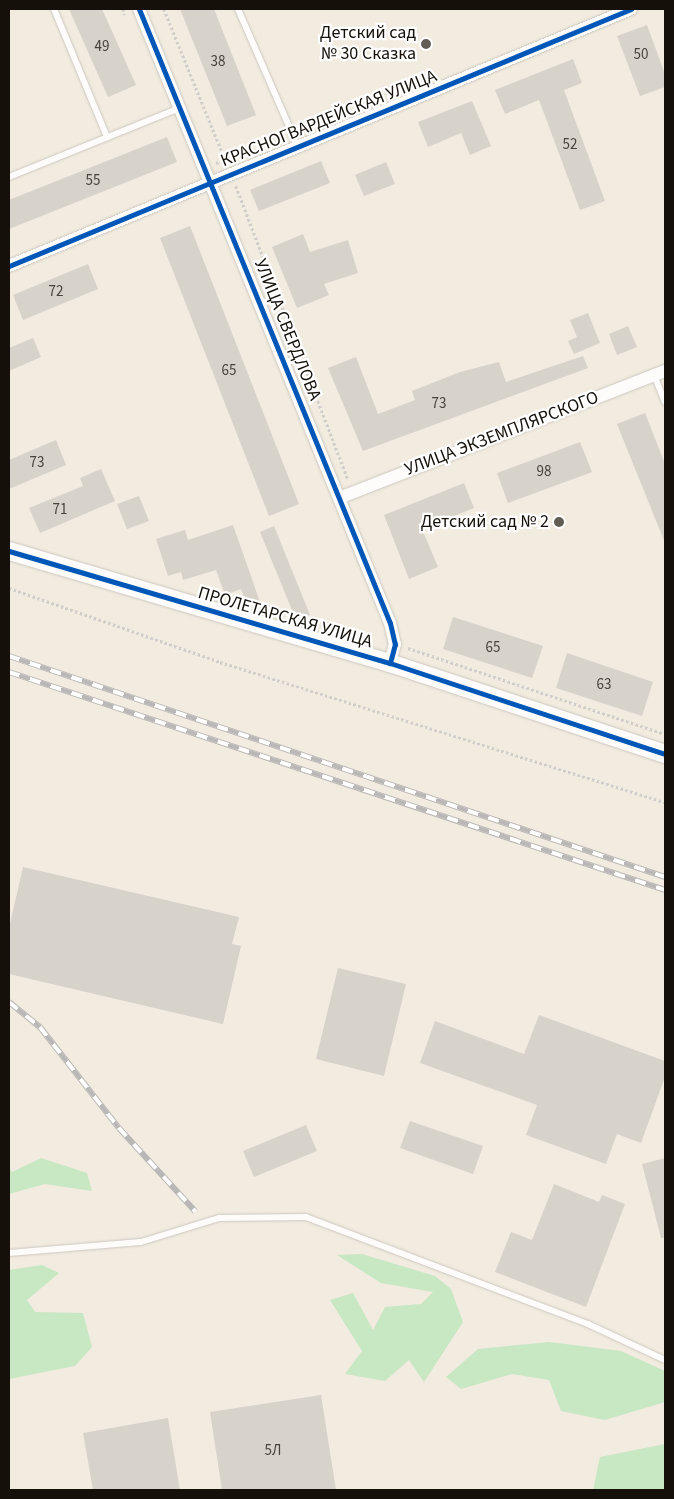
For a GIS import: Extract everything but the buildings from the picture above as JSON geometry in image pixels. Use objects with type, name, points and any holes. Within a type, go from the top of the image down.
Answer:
[{"type":"street","name":"УЛИЦА СВЕРДЛОВА","points":[[140,9],[180,108],[213,182],[390,623],[395,644],[390,663]]},
{"type":"street","name":"КРАСНОГВАРДЕЙСКАЯ УЛИЦА","points":[[9,266],[299,148],[631,9]]},
{"type":"street","name":"УЛИЦА ЭКЗЕМПЛЯРСКОГО","points":[[339,498],[660,373]]},
{"type":"street","name":"ПРОЛЕТАРСКАЯ УЛИЦА","points":[[9,551],[390,663],[665,754]]},
{"type":"lane","points":[[54,9],[107,137]]},
{"type":"lane","points":[[238,9],[299,148]]},
{"type":"lane","points":[[9,177],[180,108]]},
{"type":"lane","points":[[660,373],[665,402]]},
{"type":"lane","points":[[9,1254],[141,1242],[219,1218],[306,1217],[588,1324],[665,1360]]},
{"type":"path","points":[[164,9],[232,174],[353,493]]},
{"type":"path","points":[[9,588],[220,662],[665,802]]},
{"type":"path","points":[[395,644],[665,734]]},
{"type":"green space","points":[[41,1158],[87,1173],[92,1191],[45,1184],[9,1194],[9,1167],[12,1172]]},
{"type":"green space","points":[[362,1254],[435,1276],[451,1289],[463,1322],[424,1382],[409,1360],[385,1381],[345,1374],[362,1351],[330,1300],[353,1293],[373,1330],[385,1307],[421,1304],[433,1292],[381,1283],[337,1255]]},
{"type":"green space","points":[[42,1265],[59,1273],[27,1300],[35,1312],[83,1313],[92,1347],[75,1366],[9,1379],[9,1270]]},
{"type":"green space","points":[[549,1342],[621,1351],[665,1371],[665,1402],[605,1420],[561,1411],[549,1380],[512,1374],[461,1389],[446,1377],[478,1349]]},
{"type":"green space","points":[[665,1444],[665,1490],[593,1490],[600,1457]]},
{"type":"railway","points":[[9,656],[665,877]]},
{"type":"railway","points":[[9,672],[665,890]]},
{"type":"railway","points":[[9,1002],[40,1027],[119,1128],[195,1211]]},
{"type":"cycle path","points":[[139,9],[390,623],[395,644],[390,663]]},
{"type":"cycle path","points":[[9,266],[631,9]]},
{"type":"cycle path","points":[[9,551],[390,663],[665,754]]},
{"type":"place","name":"Детский сад № 30 Сказка","points":[[426,44]]},
{"type":"place","name":"Детский сад № 2","points":[[559,522]]}]
